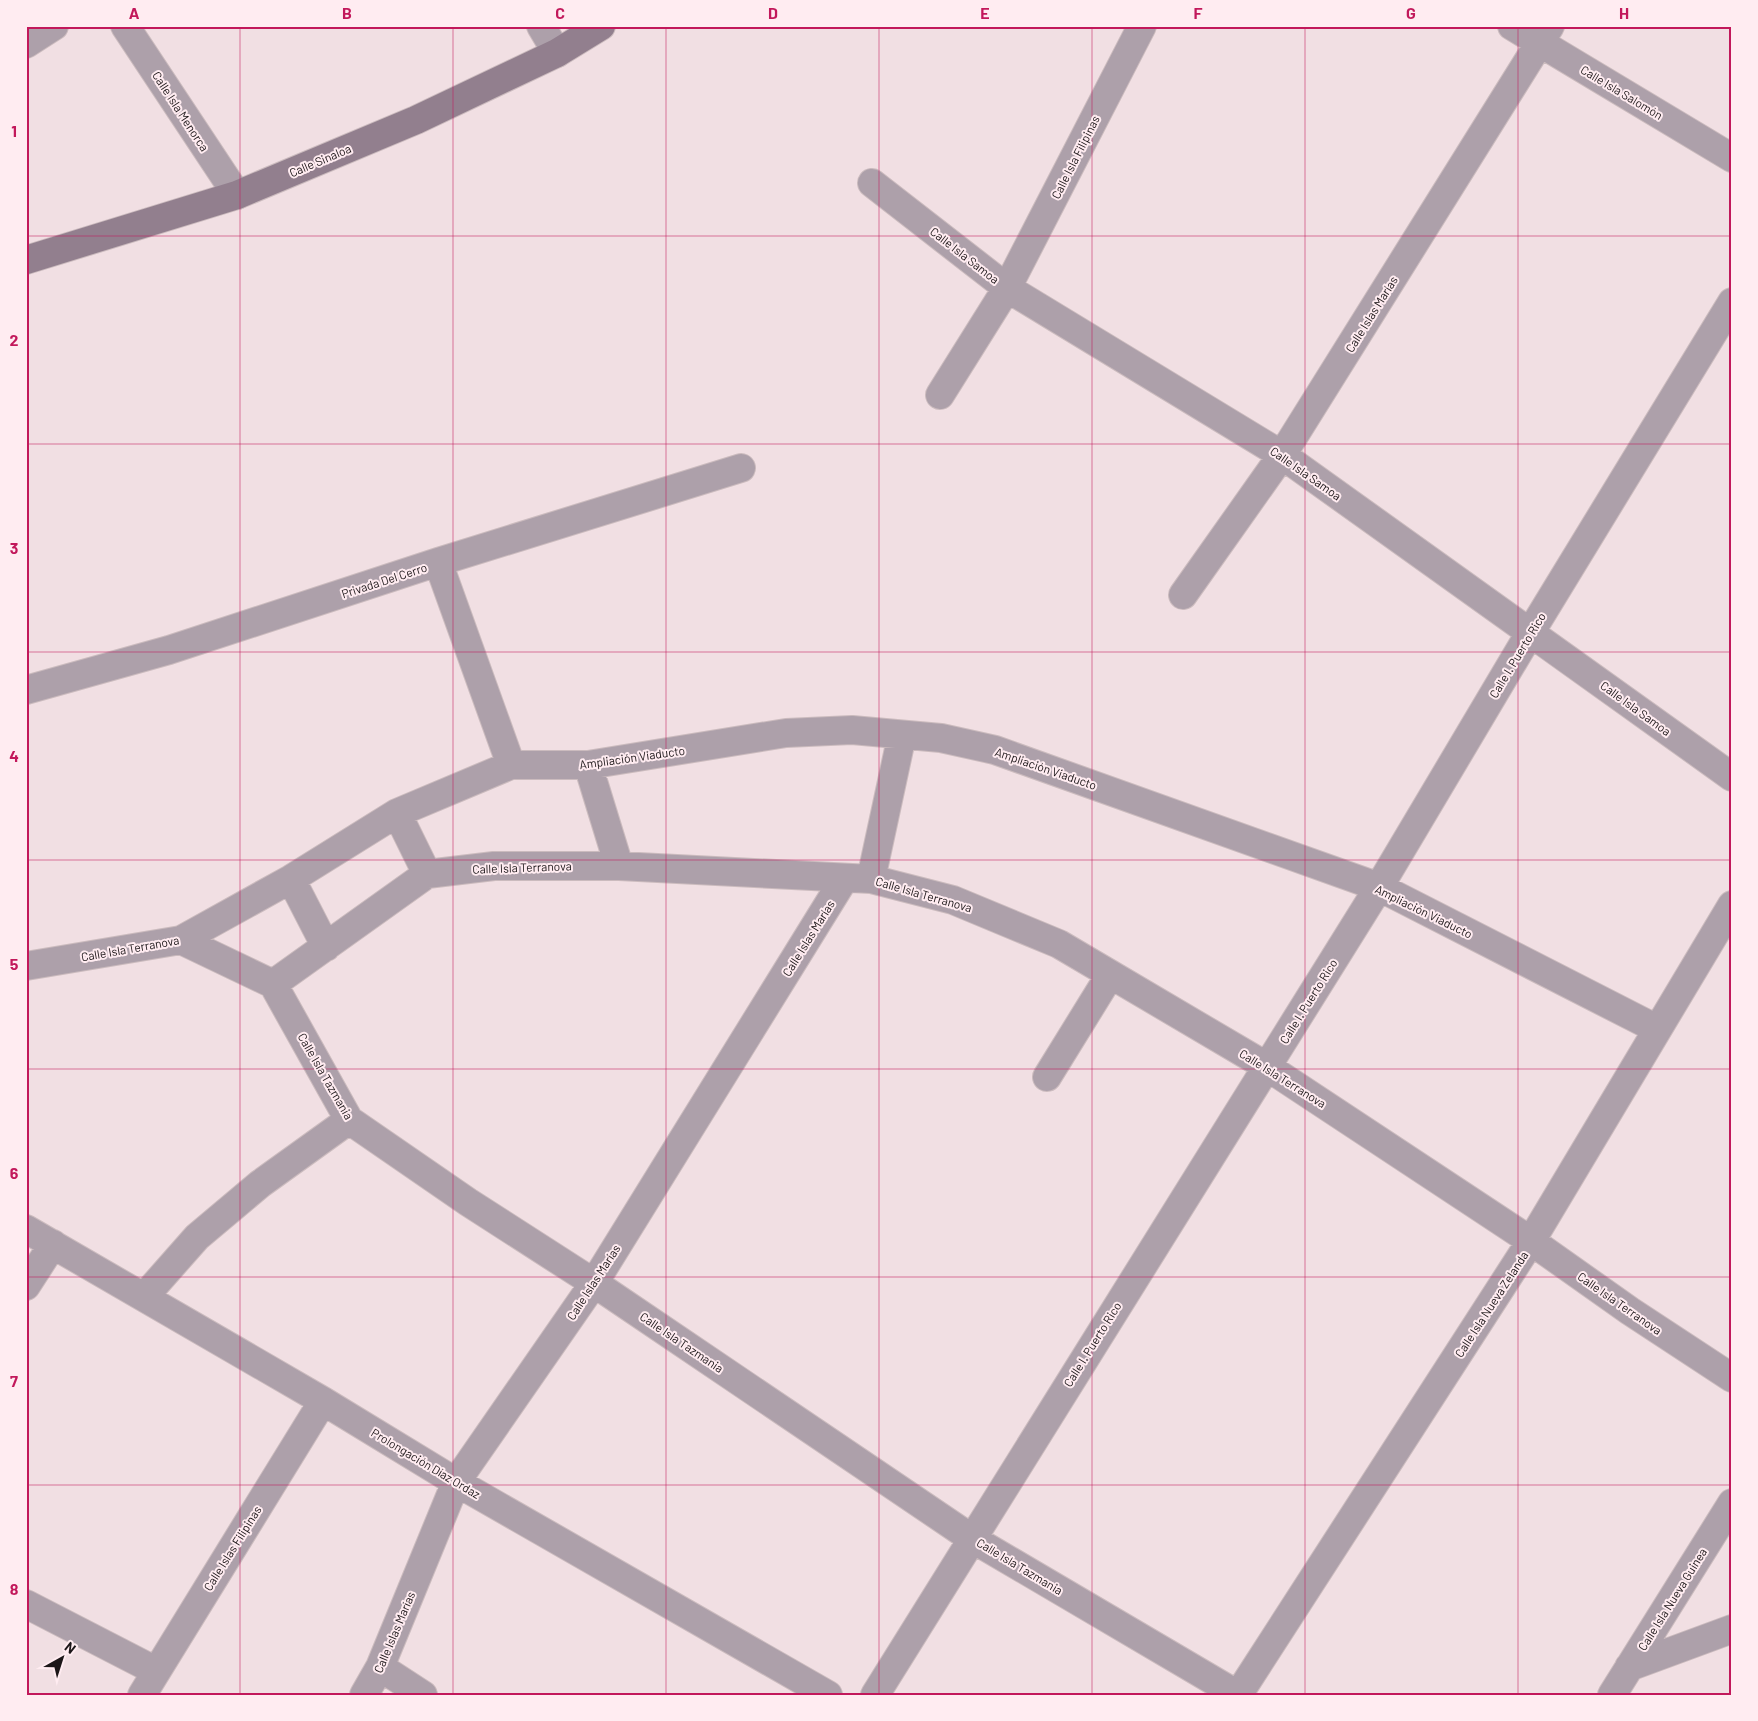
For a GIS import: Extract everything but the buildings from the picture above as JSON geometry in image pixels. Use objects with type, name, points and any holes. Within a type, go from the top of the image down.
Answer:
[{"type":"main road","name":"Calle Sinaloa","points":[[26,260],[237,195],[416,120],[558,53],[601,26]]},
{"type":"street","points":[[26,44],[54,26]]},
{"type":"street","name":"Calle Isla Menorca","points":[[125,26],[237,195]]},
{"type":"street","points":[[541,26],[558,53]]},
{"type":"street","name":"Calle Isla Filipinas","points":[[940,395],[1007,288],[1142,26]]},
{"type":"street","name":"Calle Isla Salomón","points":[[1512,26],[1544,35],[1732,158]]},
{"type":"street","name":"Calle Islas Marías","points":[[1183,595],[1282,455],[1544,35]]},
{"type":"street","name":"Calle Isla Samoa","points":[[872,183],[1007,288],[1282,455],[1732,777]]},
{"type":"street","name":"Calle I. Puerto Rico","points":[[875,1695],[971,1538],[1379,887],[1530,632],[1732,302]]},
{"type":"street","name":"Privada Del Cerro","points":[[26,690],[169,650],[438,562],[742,468]]},
{"type":"street","points":[[438,562],[511,765]]},
{"type":"street","name":"Ampliación Viaducto","points":[[397,813],[511,765],[588,766],[786,733],[852,730],[941,738],[995,750],[1379,887],[1657,1029]]},
{"type":"street","points":[[872,879],[902,735]]},
{"type":"street","points":[[588,766],[618,866]]},
{"type":"street","points":[[181,940],[273,984],[427,874],[397,813]]},
{"type":"street","name":"Calle Isla Terranova","points":[[26,966],[181,940],[291,879],[397,813]]},
{"type":"street","name":"Calle Isla Terranova","points":[[427,874],[494,866],[618,866],[872,879],[953,900],[1059,944],[1266,1066],[1531,1241],[1630,1311],[1732,1378]]},
{"type":"street","points":[[291,879],[326,947]]},
{"type":"street","name":"Calle Islas Marías","points":[[364,1695],[380,1667],[456,1482],[594,1283],[844,879]]},
{"type":"street","name":"Calle Isla Nueva Zelanda","points":[[1238,1695],[1531,1241],[1732,905]]},
{"type":"street","points":[[1047,1077],[1110,975]]},
{"type":"street","name":"Calle Isla Tazmania","points":[[273,984],[349,1120],[468,1202],[594,1283],[971,1538],[1238,1695]]},
{"type":"street","points":[[144,1297],[197,1237],[260,1184],[349,1120]]},
{"type":"street","name":"Prolongación Díaz Ordaz","points":[[26,1229],[323,1401],[456,1482],[828,1695]]},
{"type":"street","points":[[26,1286],[53,1244]]},
{"type":"street","name":"Calle Islas Filipinas","points":[[142,1695],[323,1401]]},
{"type":"street","name":"Calle Isla Nueva Guinea","points":[[1612,1695],[1732,1503]]},
{"type":"street","points":[[26,1604],[156,1671]]},
{"type":"street","points":[[1629,1667],[1732,1629]]},
{"type":"street","points":[[380,1667],[423,1695]]}]
